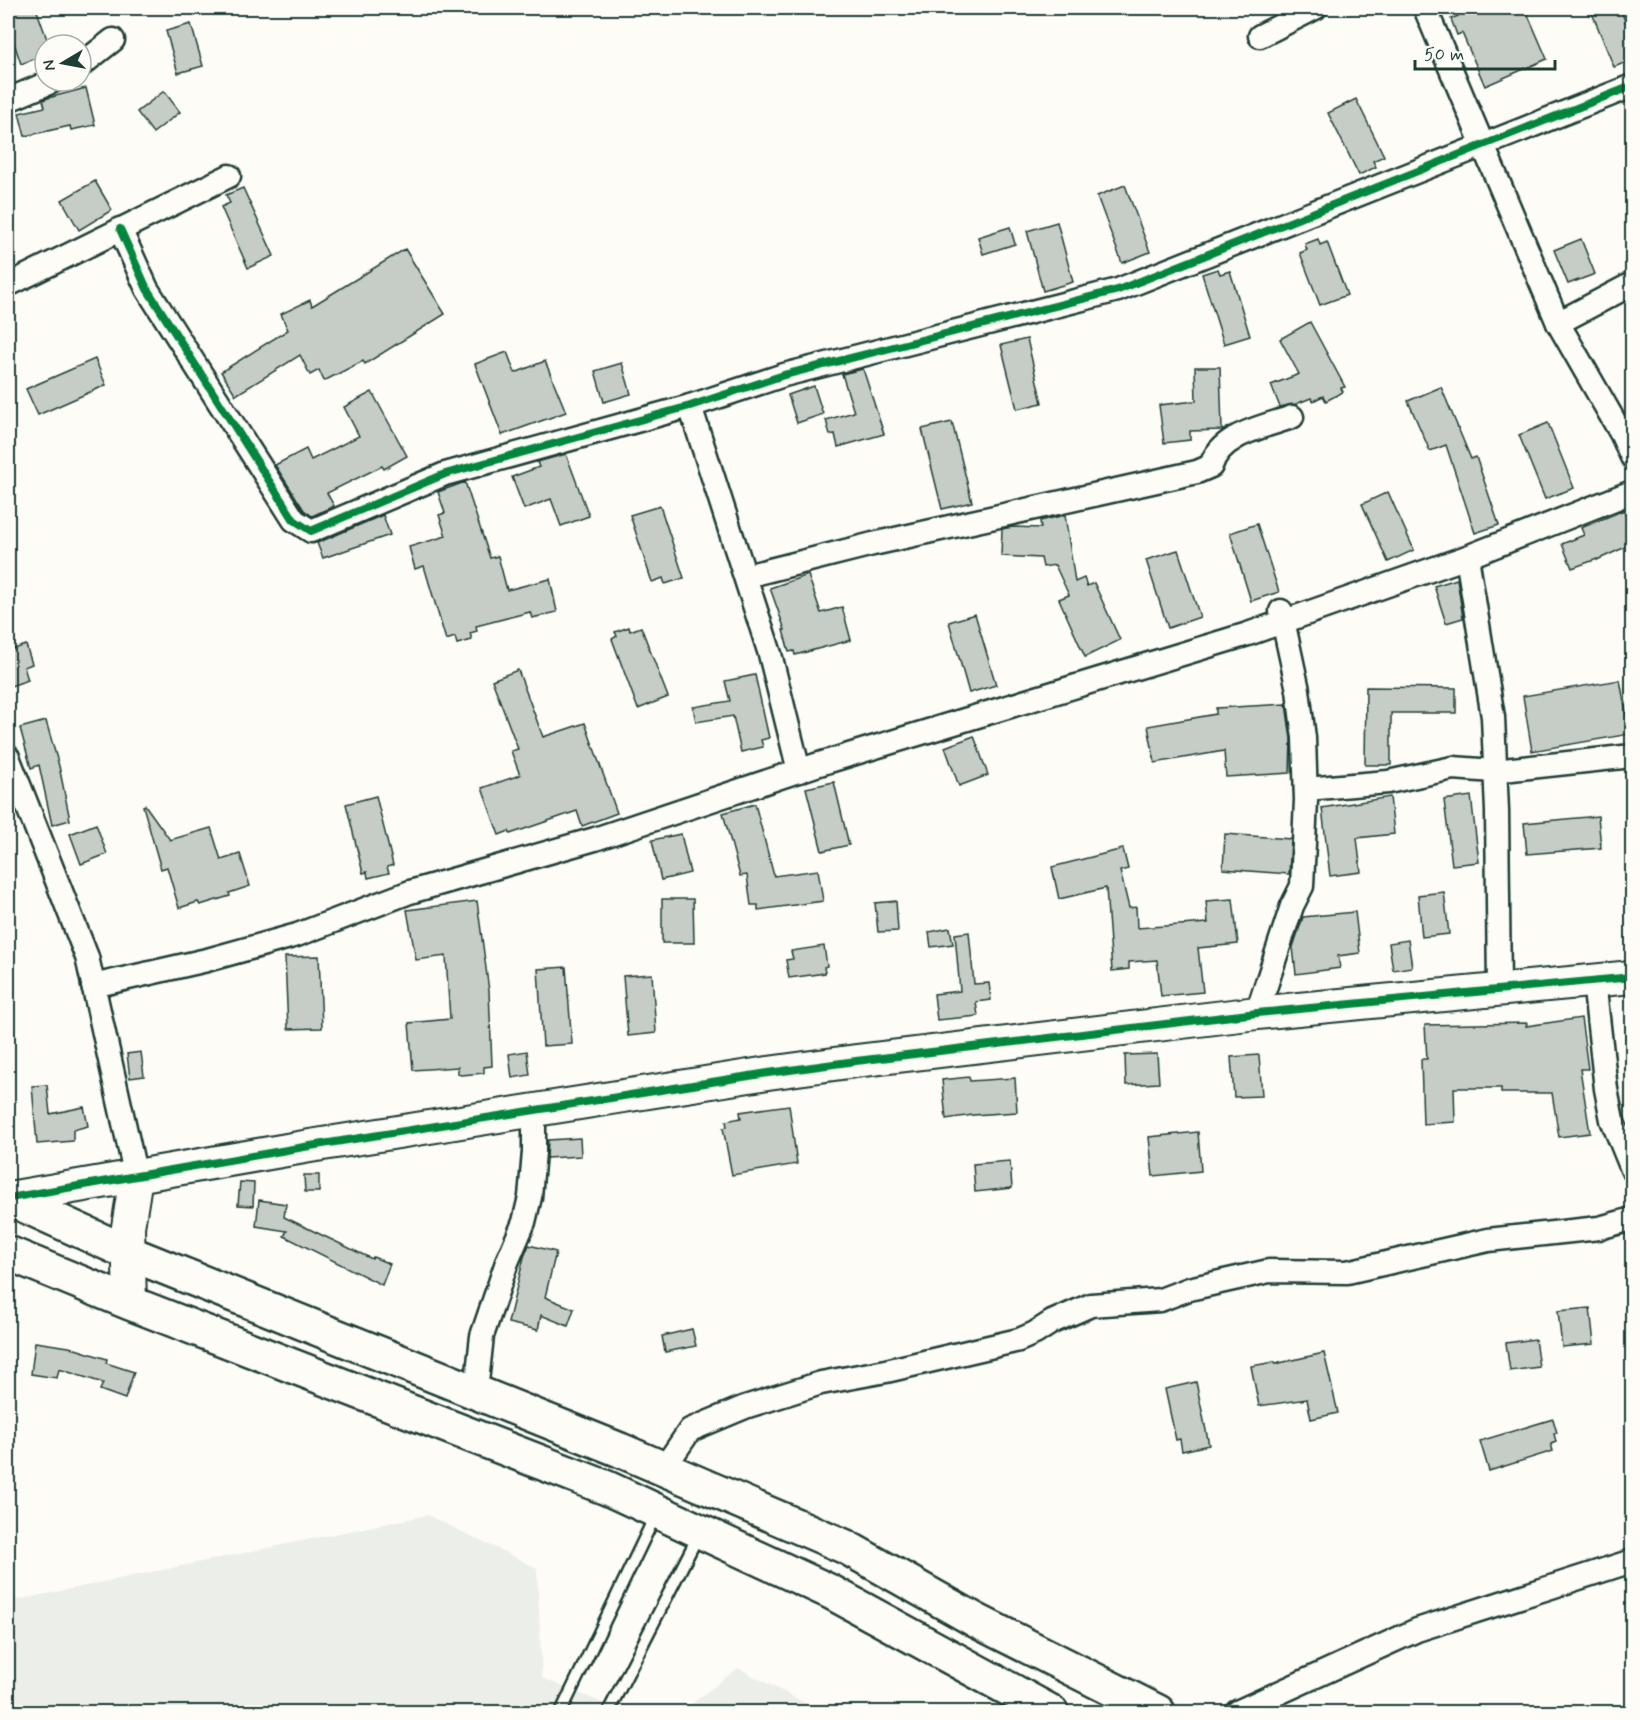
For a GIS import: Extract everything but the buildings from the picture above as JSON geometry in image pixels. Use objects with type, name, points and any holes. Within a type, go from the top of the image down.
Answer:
[{"type":"highway","points":[[8,1198],[129,1252],[664,1468],[846,1547],[977,1621],[1158,1713]]},
{"type":"highway","points":[[8,1254],[607,1488],[831,1592],[1051,1713]]},
{"type":"highway","points":[[474,1436],[483,1394]]},
{"type":"highway","points":[[951,1658],[977,1621]]},
{"type":"street","points":[[1260,36],[1315,8]]},
{"type":"street","points":[[1425,8],[1558,323],[1621,433],[1632,457]]},
{"type":"street","points":[[93,56],[113,40]]},
{"type":"street","points":[[120,229],[153,299],[294,520],[311,531],[445,474],[690,406],[784,375],[1118,290],[1632,86]]},
{"type":"street","points":[[8,100],[33,89]]},
{"type":"street","points":[[8,285],[229,176]]},
{"type":"street","points":[[1558,323],[1632,284]]},
{"type":"street","points":[[690,406],[770,654],[799,771]]},
{"type":"street","points":[[746,576],[873,544],[1197,472],[1211,466],[1213,457],[1231,440],[1292,417]]},
{"type":"street","points":[[93,986],[207,960],[297,935],[411,892],[595,839],[799,771],[1248,634],[1467,557],[1632,492]]},
{"type":"street","points":[[1467,557],[1493,717],[1499,989]]},
{"type":"street","points":[[1257,1013],[1292,906],[1302,886],[1306,789],[1304,738],[1298,690],[1281,610]]},
{"type":"street","points":[[1306,789],[1388,782],[1453,768],[1494,771],[1632,756]]},
{"type":"street","points":[[8,757],[87,957],[136,1177],[128,1227],[130,1303]]},
{"type":"street","points":[[8,1198],[310,1146],[856,1061],[1257,1013],[1632,977]]},
{"type":"street","points":[[1594,981],[1606,1089],[1612,1120],[1632,1168]]},
{"type":"street","points":[[483,1394],[482,1336],[507,1262],[524,1222],[530,1197],[534,1152],[534,1110]]},
{"type":"street","points":[[664,1468],[690,1431],[746,1407],[822,1383],[886,1371],[1019,1340],[1091,1305],[1160,1300],[1189,1289],[1269,1271],[1347,1272],[1488,1240],[1599,1228],[1632,1219]]},
{"type":"street","points":[[1237,1713],[1417,1630],[1632,1561]]},
{"type":"lane","points":[[561,1713],[658,1512]]},
{"type":"lane","points":[[608,1713],[700,1531]]},
{"type":"shaded area","points":[[427,1515],[537,1568],[542,1678],[625,1712],[8,1712],[8,1602]]},
{"type":"shaded area","points":[[738,1668],[822,1712],[681,1712]]},
{"type":"cycle path","points":[[120,229],[147,289],[294,520],[311,531],[445,474],[690,406],[784,375],[1118,290],[1632,86]]},
{"type":"cycle path","points":[[9,1198],[310,1146],[856,1061],[1257,1013],[1632,977]]}]
